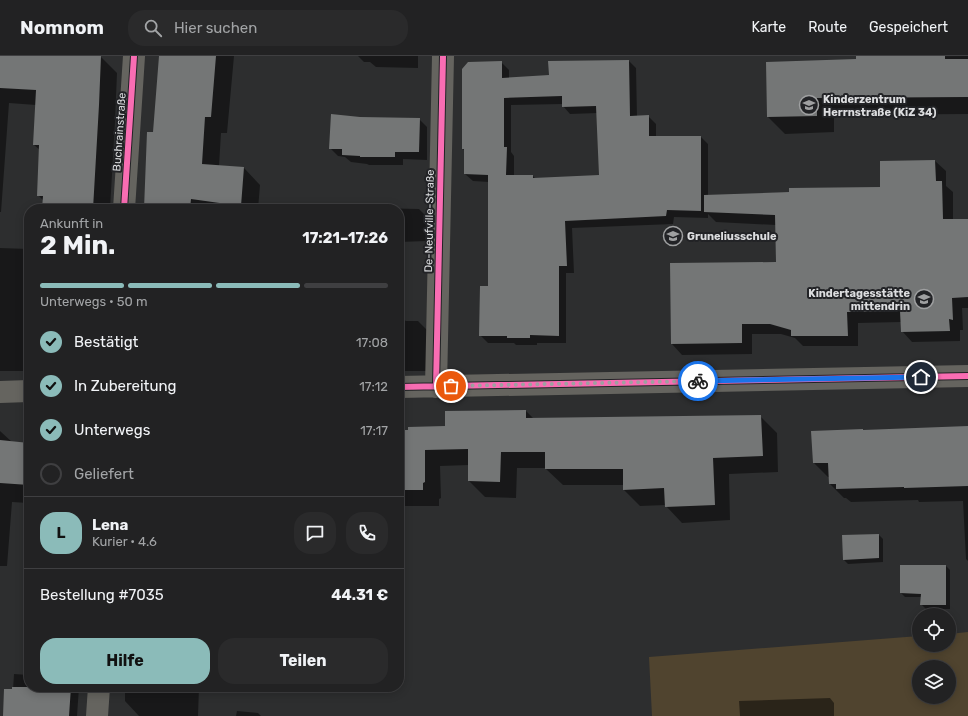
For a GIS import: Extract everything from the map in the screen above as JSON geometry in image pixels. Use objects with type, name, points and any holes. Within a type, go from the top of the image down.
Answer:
[{"type":"street","name":"Buchrainstraße","points":[[124,204],[134,56]]},
{"type":"street","name":"De-Neufville-Straße","points":[[436,387],[442,56]]},
{"type":"street","points":[[404,387],[968,376]]},
{"type":"street","points":[[0,392],[24,391]]},
{"type":"street","points":[[97,716],[99,692]]},
{"type":"shaded area","points":[[968,632],[968,716],[652,716],[649,657],[912,637],[912,652],[956,652],[956,633]]},
{"type":"building","points":[[0,56],[101,56],[93,204],[42,204],[43,196],[37,196],[39,145],[33,145],[36,90],[0,88]]},
{"type":"building","points":[[159,56],[216,56],[211,117],[205,117],[202,164],[244,167],[241,204],[227,204],[191,199],[190,204],[144,204],[147,132],[153,132]]},
{"type":"building","points":[[856,56],[945,56],[945,59],[968,59],[968,97],[817,98],[817,116],[767,117],[766,62],[856,59]]},
{"type":"building","points":[[629,60],[630,116],[649,115],[649,136],[701,136],[701,211],[667,210],[666,216],[565,221],[567,266],[559,266],[559,336],[530,335],[530,338],[507,338],[507,336],[479,336],[480,286],[488,286],[488,175],[464,174],[464,149],[462,149],[462,69],[468,62],[502,61],[502,78],[549,75],[548,61]],"holes":[[[562,96],[562,107],[596,106],[599,175],[533,178],[533,175],[506,175],[507,147],[504,147],[504,98]]]},
{"type":"building","points":[[331,114],[360,117],[420,118],[419,152],[395,152],[395,157],[360,157],[342,155],[342,149],[329,149]]},
{"type":"building","points":[[935,160],[936,181],[942,181],[943,219],[968,219],[968,297],[952,298],[953,320],[949,319],[950,331],[901,332],[900,311],[847,312],[848,336],[791,336],[791,330],[770,324],[742,324],[742,343],[671,344],[670,263],[776,262],[775,215],[704,212],[704,195],[789,192],[789,188],[880,187],[880,161]]},
{"type":"building","points":[[526,410],[526,418],[761,415],[763,456],[713,458],[715,505],[665,507],[664,488],[623,490],[623,469],[545,469],[545,452],[501,452],[500,482],[468,481],[468,449],[425,450],[425,482],[423,483],[423,490],[404,490],[404,430],[408,430],[408,427],[445,426],[445,411]]},
{"type":"building","points":[[968,426],[968,486],[836,489],[836,484],[829,484],[828,463],[813,463],[811,431]]},
{"type":"building","points":[[0,440],[24,442],[24,485],[0,483]]},
{"type":"building","points":[[879,534],[879,558],[843,560],[842,535]]},
{"type":"building","points":[[900,565],[946,565],[946,605],[920,605],[921,594],[900,593]]},
{"type":"building","points":[[12,687],[24,687],[24,692],[71,692],[69,716],[3,716],[4,689],[12,689]]},
{"type":"cycle path","points":[[124,204],[134,56]]},
{"type":"cycle path","points":[[436,387],[443,56]]},
{"type":"cycle path","points":[[404,387],[968,376]]},
{"type":"way so far","points":[[451,386],[698,381]]},
{"type":"place","name":"Kinderzentrum Herrnstraße (KiZ 34)","points":[[809,105]]},
{"type":"place","name":"Gruneliusschule","points":[[673,236]]},
{"type":"place","name":"Kindertagesstätte mittendrin","points":[[924,299]]},
{"type":"route","points":[[698,381],[921,377]]}]
